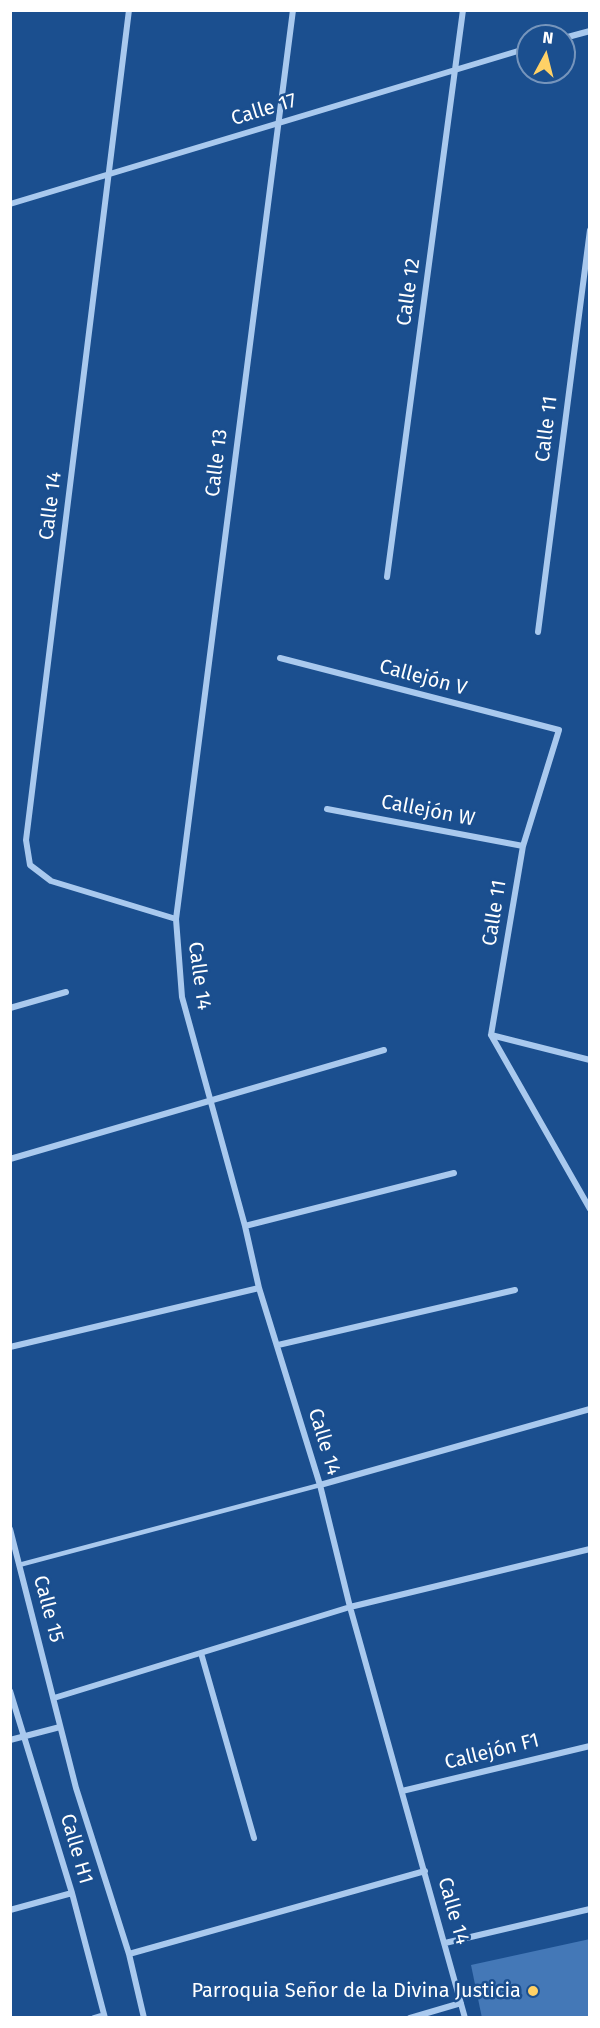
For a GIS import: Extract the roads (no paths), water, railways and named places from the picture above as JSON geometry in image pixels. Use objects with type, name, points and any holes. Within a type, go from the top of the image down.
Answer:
[{"type":"street","name":"Calle 14","points":[[129,10],[26,840],[30,865],[51,881],[176,919],[182,997],[245,1226],[259,1288],[320,1485],[350,1607],[465,2018]]},
{"type":"street","name":"Calle 13","points":[[176,919],[293,10]]},
{"type":"street","name":"Calle 12","points":[[387,577],[463,10]]},
{"type":"street","name":"Calle 17","points":[[10,204],[516,51]]},
{"type":"street","name":"Calle 11","points":[[538,632],[590,230]]},
{"type":"street","name":"Callejón V","points":[[280,658],[559,730]]},
{"type":"street","name":"Calle 11","points":[[491,1035],[523,846],[559,730]]},
{"type":"street","name":"Callejón W","points":[[327,808],[523,846]]},
{"type":"street","points":[[10,1008],[66,992]]},
{"type":"street","points":[[491,1035],[590,1060]]},
{"type":"street","points":[[491,1035],[590,1209]]},
{"type":"street","points":[[10,1159],[209,1099],[384,1050]]},
{"type":"street","points":[[245,1226],[454,1173]]},
{"type":"street","points":[[10,1347],[259,1288]]},
{"type":"street","points":[[278,1345],[515,1290]]},
{"type":"street","points":[[320,1485],[590,1409]]},
{"type":"street","name":"Calle 15","points":[[10,1529],[54,1698]]},
{"type":"street","points":[[54,1698],[350,1607],[590,1549]]},
{"type":"street","points":[[201,1653],[254,1838]]},
{"type":"street","name":"Calle H1","points":[[10,1692],[72,1893],[104,2016]]},
{"type":"street","name":"Calle H1","points":[[54,1698],[76,1788],[129,1954],[144,2018]]},
{"type":"street","points":[[10,1740],[60,1727]]},
{"type":"street","name":"Callejón F1","points":[[402,1791],[590,1746]]},
{"type":"street","points":[[129,1954],[425,1871]]},
{"type":"street","points":[[10,1910],[72,1893]]},
{"type":"street","points":[[445,1943],[590,1909]]},
{"type":"street","points":[[410,2018],[461,2003]]},
{"type":"street","points":[[94,2018],[104,2016]]},
{"type":"lane","points":[[19,1565],[320,1485]]},
{"type":"place","name":"Parroquia Señor de la Divina Justicia","points":[[533,1991]]}]
